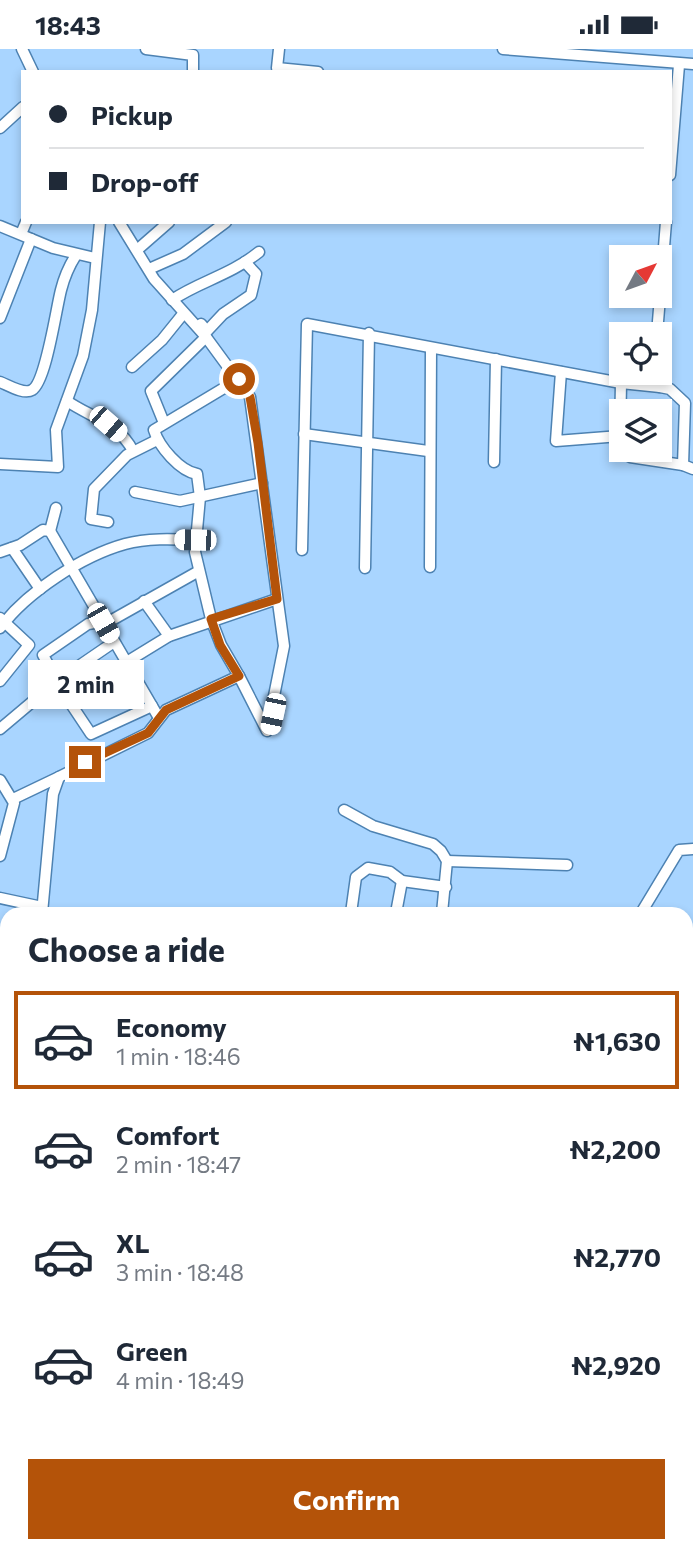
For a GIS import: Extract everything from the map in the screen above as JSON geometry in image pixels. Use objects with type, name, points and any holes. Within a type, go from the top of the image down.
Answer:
[{"type":"street","points":[[22,49],[32,70]]},
{"type":"street","points":[[146,49],[194,55],[193,70]]},
{"type":"street","points":[[279,49],[277,68],[298,70]]},
{"type":"street","points":[[503,49],[693,64]]},
{"type":"street","points":[[672,151],[679,65]]},
{"type":"street","points":[[0,128],[21,109]]},
{"type":"street","points":[[20,234],[25,224]]},
{"type":"street","points":[[0,464],[35,464],[56,469],[56,430],[83,356],[92,310],[100,224]]},
{"type":"street","points":[[120,224],[172,300],[206,337],[239,379],[250,397],[284,646],[267,731],[220,645],[211,619],[199,571],[195,540],[200,497],[197,474],[188,472],[158,440],[154,430],[239,379]]},
{"type":"street","points":[[137,250],[167,224]]},
{"type":"street","points":[[149,269],[183,254],[223,224]]},
{"type":"street","points":[[658,322],[666,224]]},
{"type":"street","points":[[0,226],[76,255],[95,258]]},
{"type":"street","points":[[0,318],[31,239]]},
{"type":"street","points":[[172,300],[246,263],[259,252]]},
{"type":"street","points":[[0,382],[25,391],[32,390],[38,383],[54,332],[61,290],[76,255]]},
{"type":"street","points":[[187,317],[199,322],[208,331],[223,314],[251,295],[256,274],[246,263]]},
{"type":"street","points":[[132,367],[187,317]]},
{"type":"street","points":[[302,550],[307,324],[369,333],[431,348],[609,381]]},
{"type":"street","points":[[365,568],[369,333]]},
{"type":"street","points":[[164,423],[151,391],[206,337]]},
{"type":"street","points":[[430,567],[431,348]]},
{"type":"street","points":[[494,462],[496,359]]},
{"type":"street","points":[[561,372],[556,441],[609,439]]},
{"type":"street","points":[[640,385],[670,389],[685,403],[688,467],[659,462]]},
{"type":"street","points":[[66,401],[103,420],[127,441],[133,451]]},
{"type":"street","points":[[304,435],[429,451]]},
{"type":"street","points":[[108,522],[91,519],[94,489],[114,465],[133,451],[158,440]]},
{"type":"street","points":[[135,492],[180,501],[262,483]]},
{"type":"street","points":[[56,507],[50,531],[159,718]]},
{"type":"street","points":[[0,552],[43,530],[50,531]]},
{"type":"street","points":[[0,681],[29,645],[1,623],[40,589],[124,544],[195,540]]},
{"type":"street","points":[[12,548],[40,589]]},
{"type":"street","points":[[152,706],[91,734],[43,655],[88,624],[103,623],[199,571]]},
{"type":"street","points":[[71,704],[125,663],[169,636],[211,619],[277,599]]},
{"type":"street","points":[[144,601],[169,636]]},
{"type":"street","points":[[0,729],[57,681],[114,642]]},
{"type":"street","points":[[13,799],[148,733],[166,710],[239,676]]},
{"type":"street","points":[[42,907],[53,794],[59,777]]},
{"type":"street","points":[[0,780],[13,799],[14,809],[0,856]]},
{"type":"street","points":[[344,810],[373,825],[433,844],[447,861],[443,907]]},
{"type":"street","points":[[645,907],[679,851],[693,849]]},
{"type":"street","points":[[447,861],[567,865]]},
{"type":"street","points":[[352,907],[356,877],[368,868],[390,872],[402,881],[446,887]]},
{"type":"street","points":[[397,907],[402,881]]},
{"type":"street","points":[[0,898],[32,907]]},
{"type":"route","points":[[85,762],[153,730],[166,710],[239,676],[220,645],[211,619],[277,599],[258,443],[250,397],[239,379]]}]
